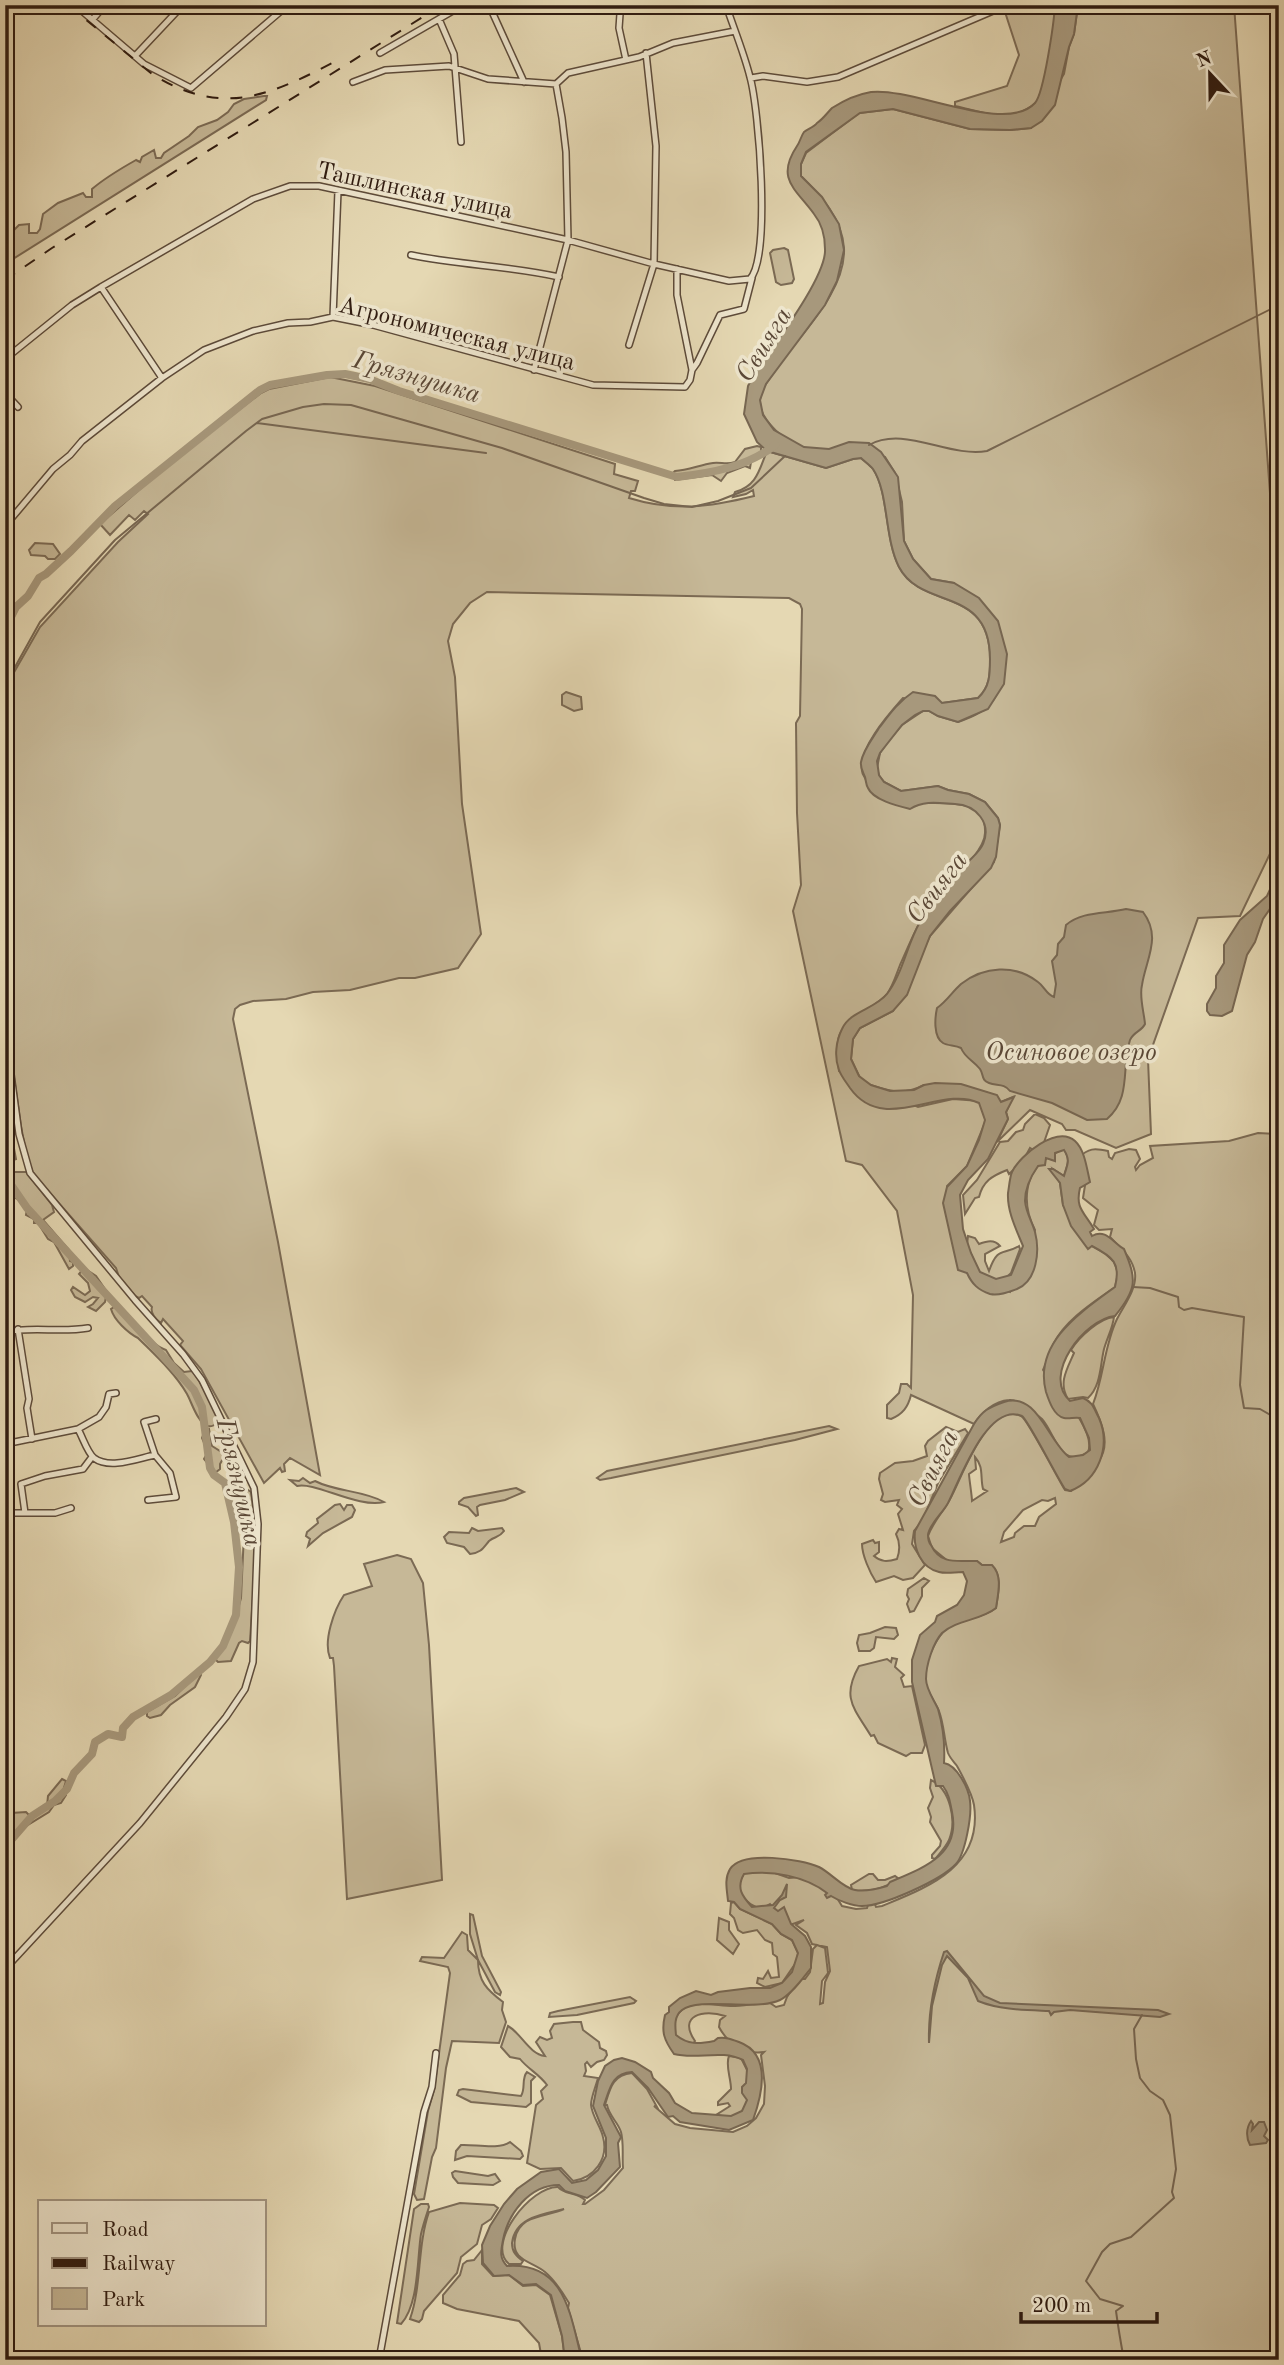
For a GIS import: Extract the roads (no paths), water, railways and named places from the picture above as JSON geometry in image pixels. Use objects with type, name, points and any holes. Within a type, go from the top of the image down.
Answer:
[{"type":"highway","points":[[5,2352],[17,2360]]},
{"type":"street","points":[[75,5],[144,64],[191,89],[288,5]]},
{"type":"street","points":[[93,19],[105,5]]},
{"type":"street","points":[[135,56],[183,5]]},
{"type":"street","points":[[380,53],[463,5]]},
{"type":"street","points":[[489,5],[524,82]]},
{"type":"street","points":[[618,5],[619,28],[626,60]]},
{"type":"street","points":[[692,370],[720,315],[744,309],[758,259],[762,200],[759,141],[751,78],[726,5]]},
{"type":"street","points":[[751,78],[763,76],[807,82],[838,77],[1007,5]]},
{"type":"street","points":[[439,19],[454,54],[461,142]]},
{"type":"street","points":[[353,82],[385,70],[454,66],[488,79],[556,83],[568,73],[626,60],[673,43],[735,30]]},
{"type":"street","points":[[629,345],[654,264],[656,146],[646,53]]},
{"type":"street","points":[[534,370],[568,240],[566,152],[556,83]]},
{"type":"street","name":"Ташлинская улица","points":[[5,359],[72,305],[101,287],[262,195],[280,188],[306,185],[568,240],[729,281],[745,280],[753,276]]},
{"type":"street","points":[[333,317],[338,191]]},
{"type":"street","points":[[411,255],[474,266],[523,269],[559,277]]},
{"type":"street","points":[[677,269],[677,295],[692,370]]},
{"type":"street","points":[[101,287],[162,379]]},
{"type":"street","name":"Агрономическая улица","points":[[5,526],[53,469],[82,441],[204,350],[253,331],[333,317],[373,325],[593,385],[682,388],[690,380],[692,370]]},
{"type":"street","points":[[5,393],[18,407]]},
{"type":"street","points":[[5,1030],[19,1134],[30,1173],[202,1380],[254,1488],[258,1524],[253,1662],[245,1689],[226,1717],[140,1823],[5,1969]]},
{"type":"street","points":[[5,1332],[18,1329],[88,1328]]},
{"type":"street","points":[[18,1329],[32,1439]]},
{"type":"street","points":[[5,1444],[78,1429],[99,1417],[106,1407],[108,1394],[116,1393]]},
{"type":"street","points":[[148,1500],[176,1497],[170,1473],[155,1455],[144,1422],[156,1419]]},
{"type":"street","points":[[78,1429],[92,1457],[99,1461],[119,1463],[155,1455]]},
{"type":"street","points":[[25,1513],[21,1484],[45,1476],[83,1469],[92,1457]]},
{"type":"street","points":[[5,1513],[55,1513],[71,1508]]},
{"type":"street","points":[[379,2360],[424,2112],[432,2087],[436,2053]]},
{"type":"water","name":"Свияга","points":[[1055,5],[1078,5],[1074,34],[1055,105],[1042,121],[1031,128],[970,129],[893,109],[860,113],[806,152],[801,164],[801,176],[822,197],[839,224],[844,250],[837,281],[825,305],[766,384],[760,400],[763,415],[774,430],[804,447],[829,449],[849,442],[869,443],[881,452],[898,477],[904,541],[913,559],[931,579],[954,583],[979,598],[998,621],[1007,654],[1004,684],[988,709],[958,722],[923,711],[902,725],[877,761],[879,775],[884,782],[901,791],[938,786],[969,794],[985,802],[998,818],[1000,825],[996,857],[991,868],[930,936],[907,995],[893,1011],[860,1028],[853,1039],[851,1059],[859,1076],[871,1085],[890,1091],[914,1090],[935,1083],[961,1084],[997,1095],[1001,1102],[1014,1097],[1006,1112],[1008,1119],[988,1159],[968,1180],[960,1195],[963,1229],[971,1253],[980,1272],[996,1279],[1011,1275],[1023,1246],[1009,1206],[1010,1179],[1016,1165],[1049,1139],[1067,1137],[1078,1145],[1090,1182],[1080,1188],[1079,1200],[1081,1210],[1094,1229],[1090,1232],[1092,1236],[1105,1235],[1124,1249],[1133,1277],[1131,1291],[1122,1307],[1115,1316],[1103,1319],[1080,1337],[1070,1350],[1061,1377],[1062,1390],[1070,1401],[1083,1398],[1093,1406],[1102,1429],[1103,1451],[1088,1479],[1070,1491],[1065,1489],[1022,1416],[1009,1415],[997,1420],[976,1446],[948,1503],[929,1531],[930,1543],[940,1556],[945,1559],[992,1565],[999,1579],[996,1608],[942,1633],[933,1648],[926,1673],[927,1687],[941,1722],[944,1763],[962,1778],[970,1801],[967,1834],[956,1864],[912,1891],[884,1902],[862,1906],[831,1896],[827,1898],[827,1893],[798,1878],[766,1873],[744,1874],[740,1884],[741,1892],[752,1907],[773,1905],[787,1884],[786,1897],[774,1908],[778,1911],[784,1907],[791,1924],[805,1936],[811,1947],[811,1968],[793,1990],[780,2000],[757,2005],[690,2006],[679,2012],[675,2028],[676,2035],[685,2041],[699,2043],[728,2038],[749,2048],[756,2056],[762,2076],[753,2120],[729,2130],[680,2122],[673,2116],[668,2117],[648,2088],[632,2072],[625,2073],[616,2078],[604,2105],[621,2137],[618,2143],[620,2167],[587,2198],[565,2191],[559,2185],[548,2186],[529,2196],[515,2211],[506,2230],[502,2248],[504,2263],[507,2266],[527,2267],[542,2273],[562,2295],[569,2309],[582,2360],[565,2360],[562,2336],[551,2295],[536,2284],[523,2285],[509,2275],[494,2276],[483,2263],[482,2245],[490,2226],[517,2189],[541,2172],[559,2169],[572,2183],[586,2180],[598,2170],[606,2156],[606,2138],[593,2106],[598,2081],[605,2066],[614,2060],[622,2058],[635,2062],[651,2072],[675,2103],[692,2113],[731,2116],[742,2111],[747,2100],[742,2093],[747,2069],[743,2060],[726,2055],[674,2054],[663,2031],[669,2007],[680,1998],[696,1991],[711,1995],[750,1988],[770,1988],[782,1983],[792,1972],[798,1953],[792,1940],[781,1934],[772,1924],[728,1901],[727,1877],[730,1869],[737,1863],[759,1858],[799,1861],[819,1867],[850,1889],[859,1891],[887,1886],[937,1858],[945,1849],[951,1839],[952,1812],[945,1789],[943,1786],[936,1786],[912,1682],[912,1660],[920,1635],[935,1622],[937,1616],[957,1605],[964,1595],[967,1581],[963,1572],[942,1573],[927,1566],[917,1550],[915,1531],[974,1424],[983,1413],[994,1406],[1015,1401],[1034,1410],[1069,1457],[1083,1455],[1090,1450],[1089,1438],[1080,1418],[1060,1417],[1052,1408],[1046,1392],[1044,1374],[1053,1344],[1063,1330],[1115,1287],[1117,1272],[1110,1257],[1092,1246],[1088,1249],[1071,1226],[1063,1205],[1060,1183],[1049,1169],[1064,1176],[1068,1160],[1064,1150],[1055,1153],[1055,1161],[1046,1158],[1045,1165],[1038,1166],[1026,1192],[1025,1201],[1036,1240],[1037,1256],[1033,1272],[1024,1285],[1017,1289],[990,1294],[976,1286],[967,1273],[958,1270],[943,1203],[947,1187],[967,1166],[979,1140],[985,1120],[979,1103],[948,1099],[896,1109],[879,1108],[864,1102],[850,1088],[840,1072],[837,1060],[836,1049],[842,1029],[851,1018],[887,994],[920,922],[930,906],[980,850],[985,836],[984,822],[980,816],[963,805],[932,803],[910,809],[875,796],[867,786],[861,766],[862,758],[886,718],[913,692],[935,696],[942,703],[978,698],[987,685],[989,675],[987,636],[979,620],[967,609],[923,590],[910,581],[899,567],[891,542],[882,490],[870,466],[861,458],[826,468],[767,451],[757,442],[744,414],[748,386],[753,376],[808,295],[823,261],[825,244],[821,226],[790,183],[788,175],[791,157],[804,132],[836,105],[871,92],[889,92],[981,112],[1021,112],[1035,103],[1042,86]]},
{"type":"water","points":[[1279,870],[1279,896],[1263,919],[1247,955],[1232,1011],[1222,1016],[1210,1015],[1207,1004],[1216,988],[1216,976],[1224,963],[1224,945],[1240,920],[1267,896]]},
{"type":"water","name":"Осиновое озеро","points":[[1126,909],[1143,912],[1151,930],[1151,948],[1141,990],[1145,1024],[1130,1040],[1123,1092],[1115,1111],[1107,1119],[1087,1120],[1052,1103],[986,1082],[980,1069],[961,1048],[940,1040],[936,1027],[937,1008],[961,984],[989,971],[1010,970],[1029,976],[1054,997],[1056,984],[1052,961],[1057,955],[1058,944],[1064,937],[1066,925],[1079,917]]},
{"type":"water","points":[[947,1951],[984,1996],[1000,2003],[1158,2010],[1169,2014],[1160,2017],[1070,2010],[1054,2012],[1051,2015],[1049,2011],[986,2004],[978,2001],[968,1978],[947,1956],[942,1965],[932,2006],[929,2043],[932,1997],[944,1952]]},
{"type":"water","points":[[1251,2121],[1252,2130],[1259,2122],[1264,2122],[1267,2130],[1264,2136],[1268,2140],[1266,2143],[1250,2145],[1247,2133]]},
{"type":"waterway","points":[[869,445],[897,438],[957,450],[987,451],[1279,305]]},
{"type":"waterway","name":"Грязнушка","points":[[5,629],[16,607],[28,596],[39,578],[71,551],[115,506],[260,390],[270,385],[327,375],[345,374],[369,379],[399,391],[677,477],[741,464],[775,445]]},
{"type":"waterway","points":[[5,685],[40,622],[115,540],[262,419],[303,407],[324,404],[351,405],[502,448],[664,504],[692,507],[718,501],[751,488],[785,456]]},
{"type":"waterway","points":[[257,423],[486,453]]},
{"type":"waterway","name":"Грязнушка","points":[[5,1176],[27,1208],[194,1390],[202,1407],[210,1468],[214,1475],[225,1483],[234,1522],[239,1567],[236,1615],[223,1646],[210,1662],[171,1695],[133,1717],[123,1728],[122,1737],[108,1734],[95,1742],[92,1754],[74,1773],[67,1789],[55,1801],[32,1816],[5,1844]]},
{"type":"waterway","points":[[1133,1287],[1150,1288],[1178,1297],[1179,1307],[1184,1310],[1192,1308],[1244,1317],[1240,1385],[1244,1408],[1260,1409],[1272,1416],[1279,1413]]},
{"type":"waterway","points":[[1124,2360],[1116,2311],[1123,2306],[1100,2299],[1086,2281],[1102,2252],[1110,2244],[1131,2237],[1174,2198],[1172,2192],[1176,2169],[1170,2115],[1163,2100],[1150,2091],[1140,2078],[1136,2059],[1134,2029],[1142,2015]]},
{"type":"railway","points":[[68,5],[152,74],[178,88],[203,96],[226,98],[271,91],[342,58]]},
{"type":"railway","points":[[5,280],[442,5]]}]
